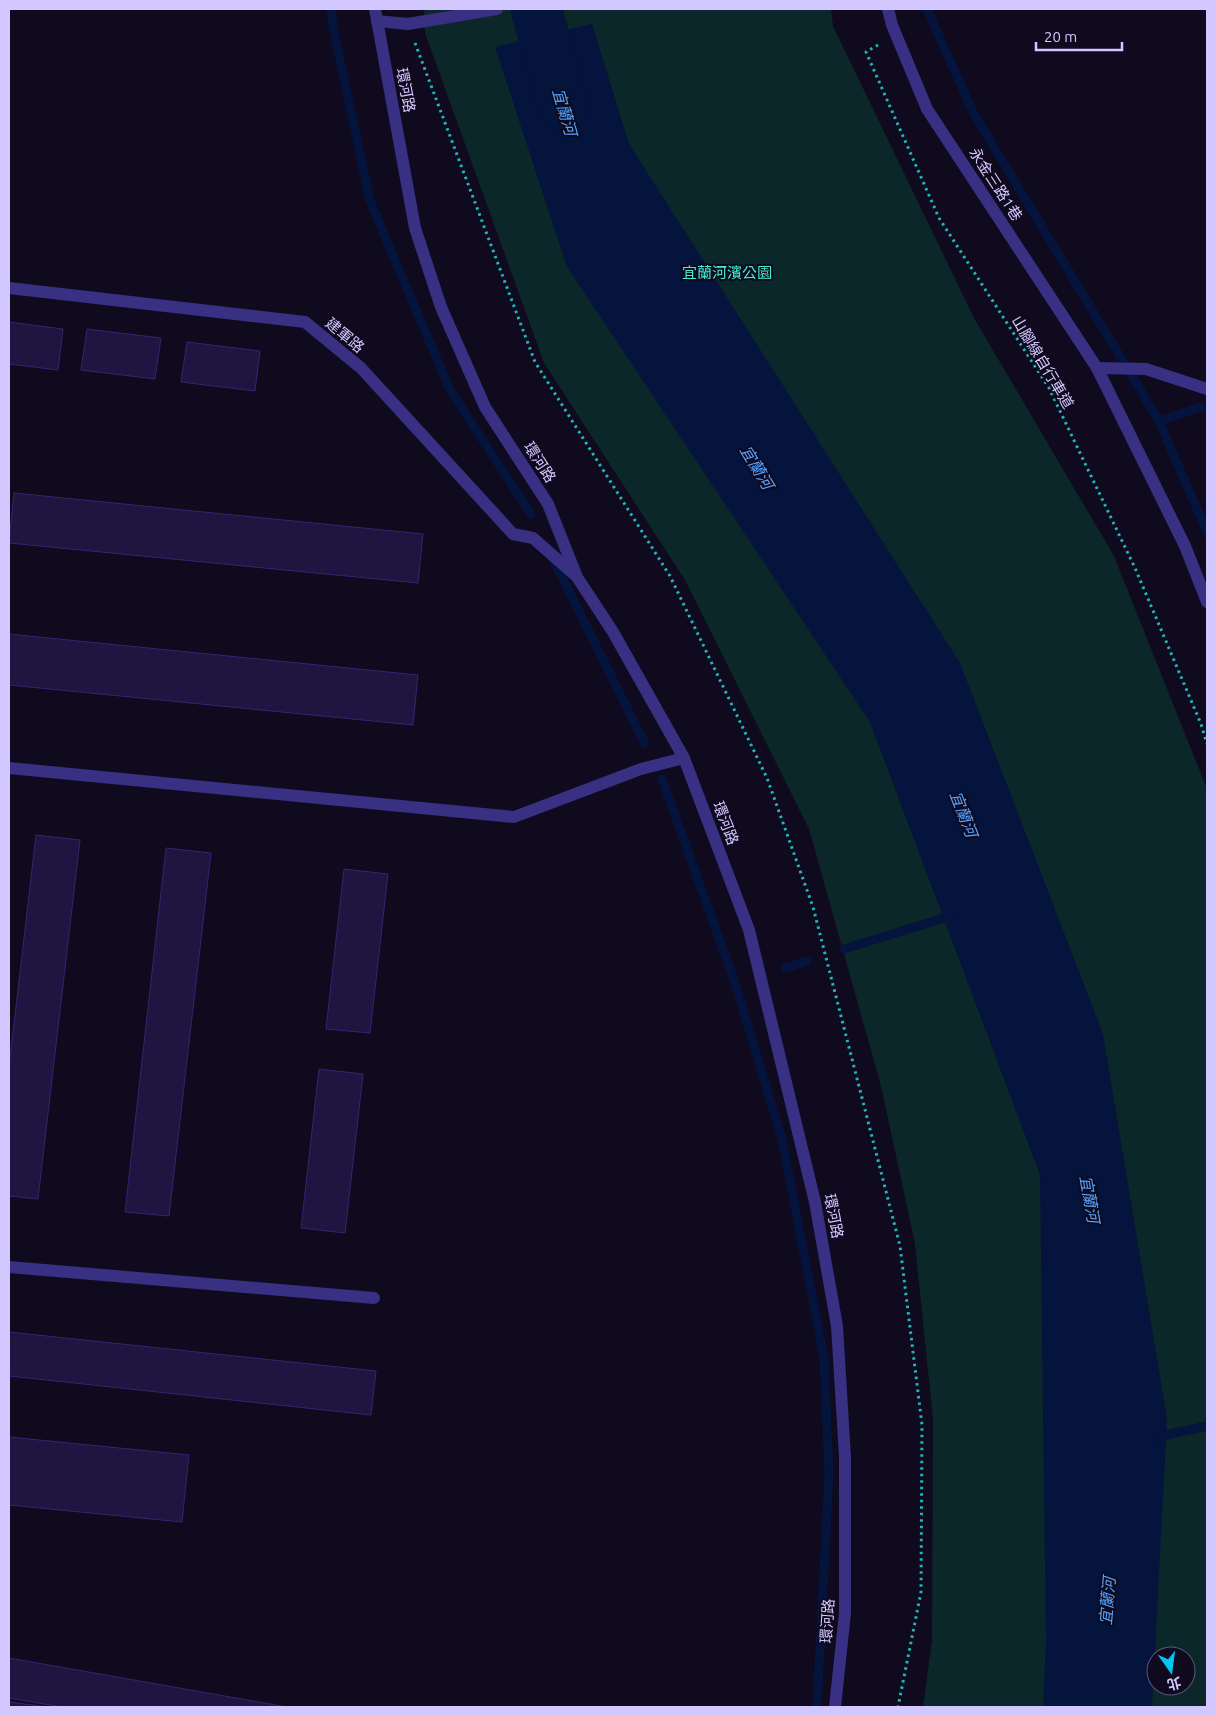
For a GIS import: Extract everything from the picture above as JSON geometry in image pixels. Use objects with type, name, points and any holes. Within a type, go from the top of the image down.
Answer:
[{"type":"street","points":[[376,15],[408,24],[497,9]]},
{"type":"street","name":"永金三路1巷","points":[[888,9],[892,25],[927,109],[1097,368],[1185,546],[1207,602]]},
{"type":"street","name":"環河路","points":[[376,15],[415,228],[441,307],[485,407],[548,504],[577,577],[613,632],[684,758],[749,930],[815,1202],[837,1326],[845,1457],[845,1613],[835,1707]]},
{"type":"street","name":"建軍路","points":[[9,288],[305,322],[360,368],[513,534],[533,538],[577,577]]},
{"type":"street","points":[[1097,368],[1146,368],[1207,389]]},
{"type":"street","points":[[9,768],[514,817],[641,769],[684,758]]},
{"type":"street","points":[[9,1267],[374,1298]]},
{"type":"path","name":"山腳線自行車道","points":[[880,44],[866,52],[939,218],[1049,388],[1136,568],[1201,724],[1207,744]]},
{"type":"green space","name":"宜蘭河濱公園","points":[[424,9],[831,9],[833,26],[974,318],[1114,556],[1207,789],[1207,1707],[923,1707],[932,1640],[933,1419],[915,1244],[881,1086],[809,829],[685,580],[544,363],[425,33]]},
{"type":"water","points":[[592,24],[629,144],[960,663],[1103,1034],[1167,1419],[1155,1646],[1146,1646],[1146,1696],[1153,1696],[1152,1707],[1043,1707],[1046,1641],[1040,1175],[870,722],[567,267],[495,47]]},
{"type":"building","points":[[9,322],[63,329],[58,370],[9,364]]},
{"type":"building","points":[[87,329],[161,338],[155,379],[81,370]]},
{"type":"building","points":[[187,342],[260,351],[255,391],[181,382]]},
{"type":"building","points":[[14,493],[423,534],[418,583],[9,543]]},
{"type":"building","points":[[9,634],[418,675],[413,725],[9,685]]},
{"type":"building","points":[[36,835],[80,840],[38,1199],[9,1196],[9,1067]]},
{"type":"building","points":[[166,848],[211,853],[169,1216],[125,1212]]},
{"type":"building","points":[[344,869],[388,874],[370,1033],[326,1029]]},
{"type":"building","points":[[319,1069],[363,1074],[345,1233],[301,1228]]},
{"type":"building","points":[[9,1332],[376,1371],[371,1415],[9,1376]]},
{"type":"building","points":[[9,1437],[189,1455],[182,1522],[9,1505]]},
{"type":"building","points":[[9,1658],[287,1707],[62,1707],[9,1698]]},
{"type":"building","points":[[9,1702],[49,1707],[9,1707]]},
{"type":"waterway","points":[[331,9],[333,27],[370,201],[450,390],[531,514]]},
{"type":"waterway","name":"宜蘭河","points":[[536,9],[563,104]]},
{"type":"waterway","points":[[927,9],[973,112],[1159,421],[1207,532]]},
{"type":"waterway","points":[[1159,421],[1201,407]]},
{"type":"waterway","points":[[553,559],[645,744]]},
{"type":"waterway","points":[[662,779],[735,983],[782,1139],[824,1358],[829,1473],[817,1707]]},
{"type":"waterway","points":[[844,949],[954,915]]},
{"type":"waterway","points":[[785,968],[807,961]]},
{"type":"waterway","points":[[1156,1437],[1207,1426]]}]
